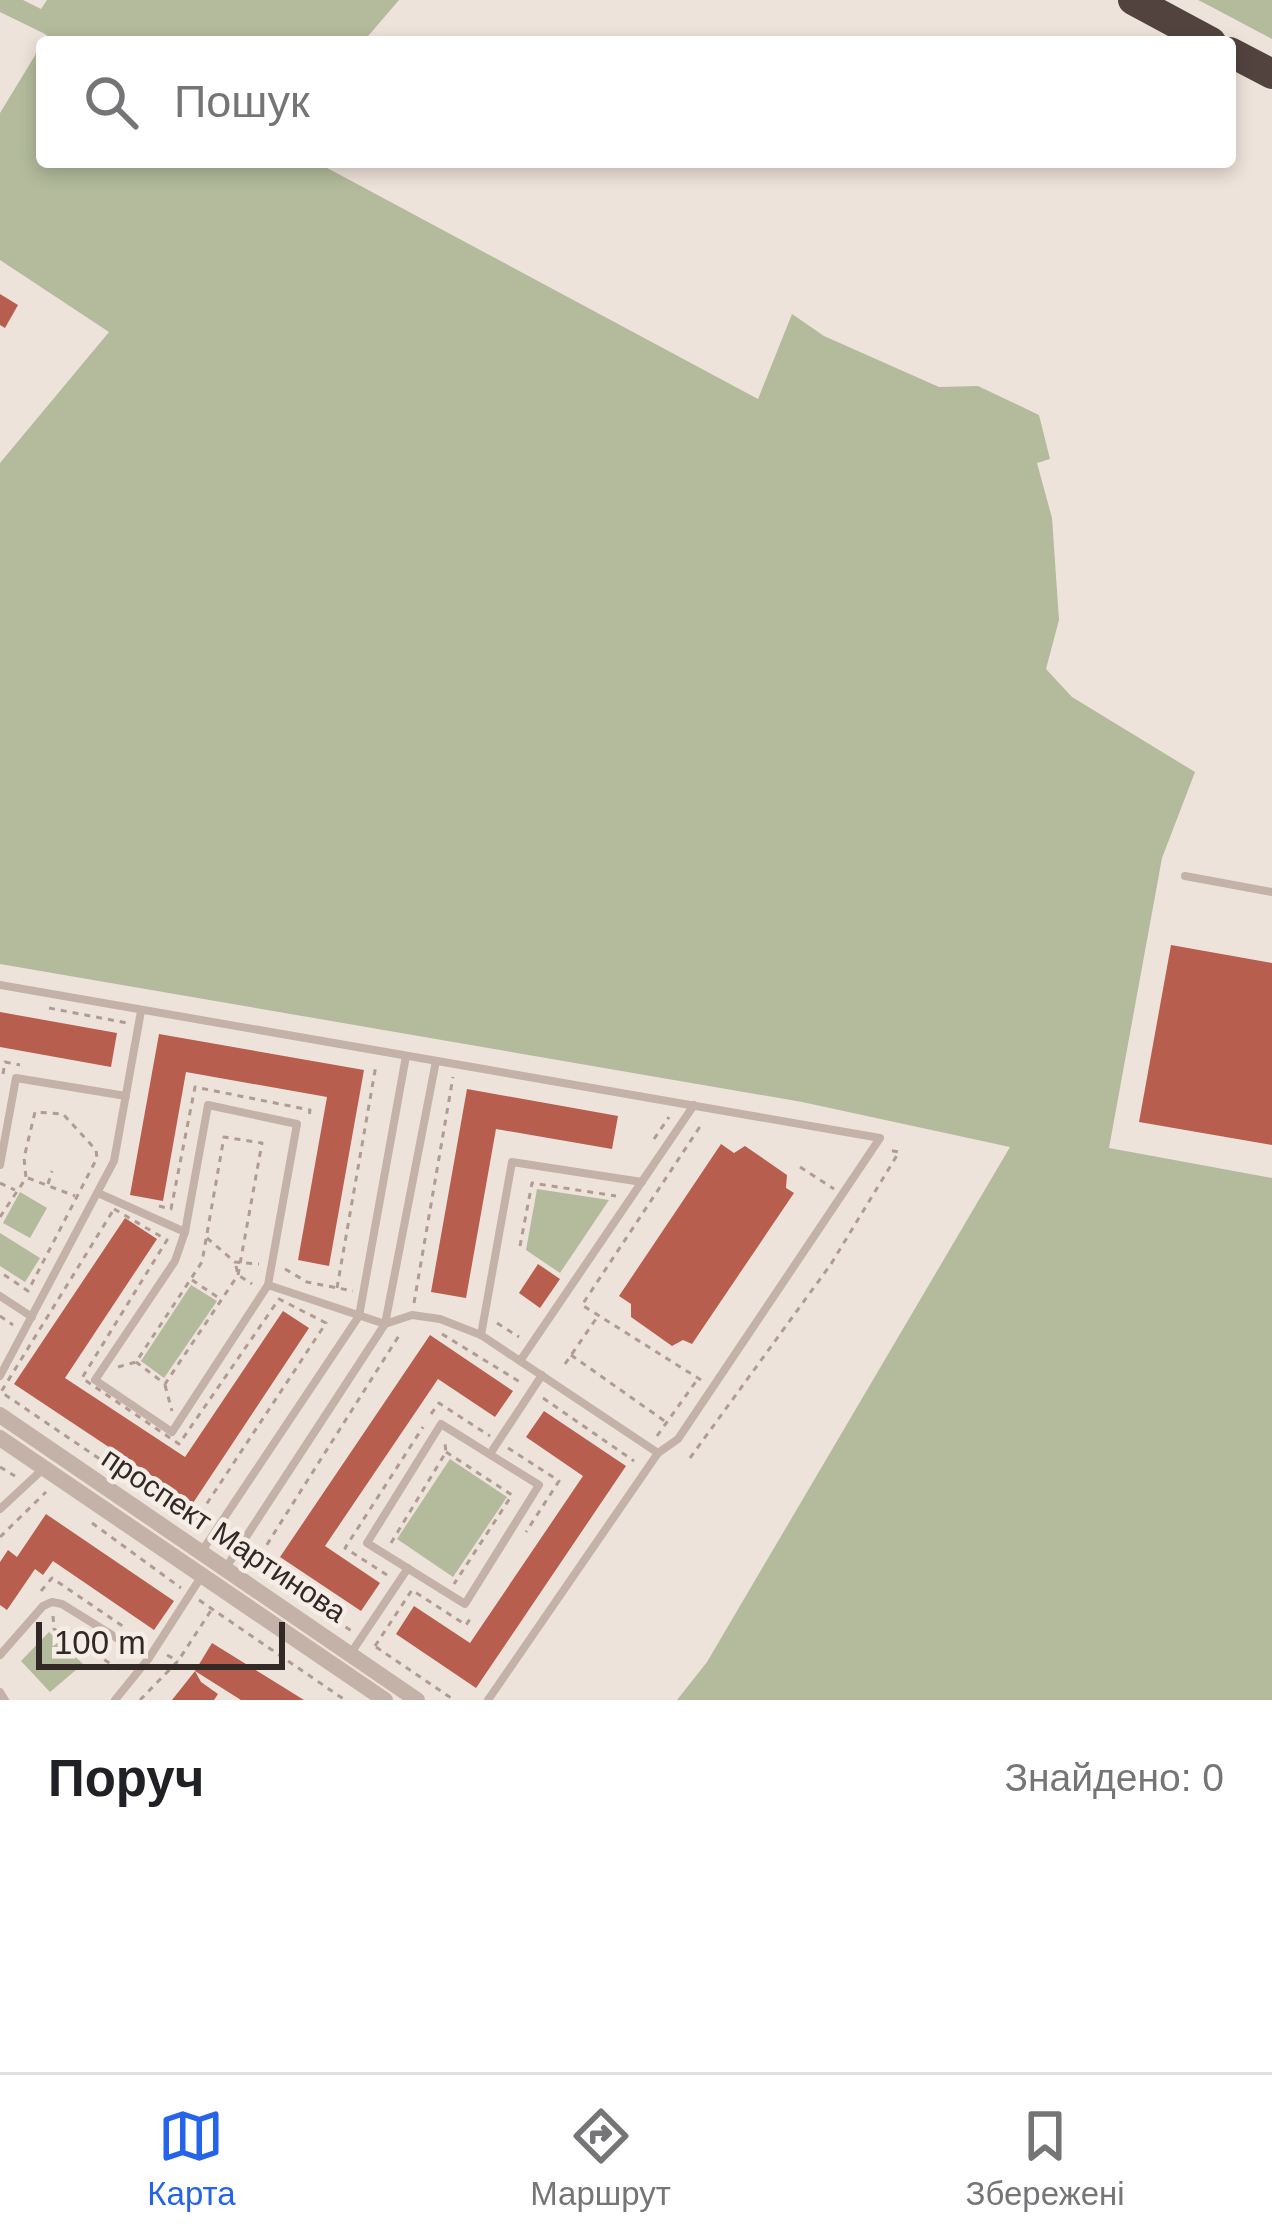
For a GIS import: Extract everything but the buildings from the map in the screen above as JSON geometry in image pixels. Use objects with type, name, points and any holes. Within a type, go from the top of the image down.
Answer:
[{"type":"highway","points":[[1132,0],[1200,36]]},
{"type":"highway","points":[[1236,55],[1272,74]]},
{"type":"street","name":"проспект Мартинова","points":[[0,1415],[417,1700]]},
{"type":"street","name":"проспект Мартинова","points":[[0,1438],[44,1468],[215,1562],[385,1700]]},
{"type":"street","points":[[44,1468],[58,1454]]},
{"type":"lane","points":[[1185,876],[1272,892]]},
{"type":"lane","points":[[0,985],[691,1109],[880,1138],[678,1438],[658,1453],[488,1700]]},
{"type":"lane","points":[[0,1376],[113,1161],[141,1010]]},
{"type":"lane","points":[[215,1562],[359,1316],[406,1056]]},
{"type":"lane","points":[[116,1700],[385,1324],[436,1061]]},
{"type":"lane","points":[[0,1166],[16,1078],[126,1096]]},
{"type":"lane","points":[[208,1105],[297,1124],[266,1288],[172,1432],[95,1379],[175,1261],[185,1232],[208,1105]]},
{"type":"lane","points":[[520,1360],[691,1109]]},
{"type":"lane","points":[[481,1335],[512,1162],[642,1182]]},
{"type":"lane","points":[[98,1193],[185,1232]]},
{"type":"lane","points":[[266,1288],[385,1324],[412,1315],[440,1319],[481,1335],[658,1453]]},
{"type":"lane","points":[[0,1297],[32,1317]]},
{"type":"lane","points":[[490,1454],[542,1375]]},
{"type":"lane","points":[[441,1424],[490,1454],[539,1485],[464,1604],[367,1543],[441,1424]]},
{"type":"lane","points":[[0,1509],[44,1468]]},
{"type":"lane","points":[[350,1654],[408,1568]]},
{"type":"lane","points":[[0,1655],[43,1606],[52,1602],[149,1658]]},
{"type":"lane","points":[[0,1692],[4,1700]]},
{"type":"path","points":[[42,1006],[127,1021]]},
{"type":"path","points":[[2,1076],[5,1062],[27,1066]]},
{"type":"path","points":[[338,1288],[376,1064],[404,1069]]},
{"type":"path","points":[[154,1205],[171,1209],[195,1088],[310,1111],[307,1133]]},
{"type":"path","points":[[520,1246],[532,1183],[617,1196],[672,1111],[691,1109],[706,1117],[582,1305],[700,1382]]},
{"type":"path","points":[[0,1217],[26,1178],[24,1158],[35,1112],[63,1114],[96,1150],[97,1158],[28,1291],[0,1272]]},
{"type":"path","points":[[165,1384],[238,1275],[262,1143],[224,1137],[202,1262],[136,1362],[165,1384],[175,1426]]},
{"type":"path","points":[[690,1458],[831,1264],[898,1152],[873,1148]]},
{"type":"path","points":[[47,1185],[52,1171]]},
{"type":"path","points":[[832,1188],[842,1174]]},
{"type":"path","points":[[26,1178],[76,1196]]},
{"type":"path","points":[[0,1183],[17,1191]]},
{"type":"path","points":[[113,1209],[167,1240],[82,1378],[179,1444],[279,1299],[326,1323],[194,1523],[1,1392],[113,1209]]},
{"type":"path","points":[[206,1238],[238,1261],[273,1266]]},
{"type":"path","points":[[284,1270],[307,1282],[363,1294]]},
{"type":"path","points":[[238,1275],[266,1288]]},
{"type":"path","points":[[191,1279],[222,1300]]},
{"type":"path","points":[[390,1299],[414,1303]]},
{"type":"path","points":[[0,1316],[13,1326]]},
{"type":"path","points":[[484,1316],[523,1339]]},
{"type":"path","points":[[565,1364],[598,1316]]},
{"type":"path","points":[[571,1355],[666,1422]]},
{"type":"path","points":[[389,1577],[344,1548],[439,1403],[559,1480],[524,1534]]},
{"type":"path","points":[[405,1552],[389,1541],[446,1453],[512,1495],[454,1584]]},
{"type":"path","points":[[0,1537],[47,1490]]},
{"type":"path","points":[[83,1516],[345,1700]]},
{"type":"path","points":[[215,1562],[362,1637],[454,1700]]},
{"type":"path","points":[[52,1578],[53,1629],[125,1673]]},
{"type":"path","points":[[375,1646],[412,1590],[466,1624],[478,1606]]},
{"type":"path","points":[[140,1700],[178,1661],[212,1609]]},
{"type":"green space","points":[[0,0],[23,0],[41,9],[47,0],[399,0],[368,36],[46,36],[0,12]]},
{"type":"green space","points":[[1198,0],[1272,0],[1272,39],[1206,4]]},
{"type":"green space","points":[[36,54],[36,168],[327,168],[758,399],[792,314],[824,336],[939,387],[978,386],[1039,415],[1050,459],[1037,463],[1052,518],[1059,620],[1046,669],[1072,697],[1195,772],[1162,858],[1109,1148],[1272,1178],[1272,1700],[677,1700],[707,1662],[1010,1147],[802,1102],[0,964],[0,463],[109,332],[0,260],[0,113]]},
{"type":"green space","points":[[537,1189],[609,1200],[560,1273],[526,1250]]},
{"type":"green space","points":[[20,1192],[47,1208],[30,1238],[3,1223]]},
{"type":"green space","points":[[0,1233],[40,1258],[25,1282],[0,1266]]},
{"type":"green space","points":[[191,1285],[217,1301],[164,1378],[141,1361]]},
{"type":"green space","points":[[450,1459],[507,1497],[453,1577],[397,1539]]},
{"type":"green space","points":[[49,1632],[83,1664],[50,1692],[21,1661]]}]
